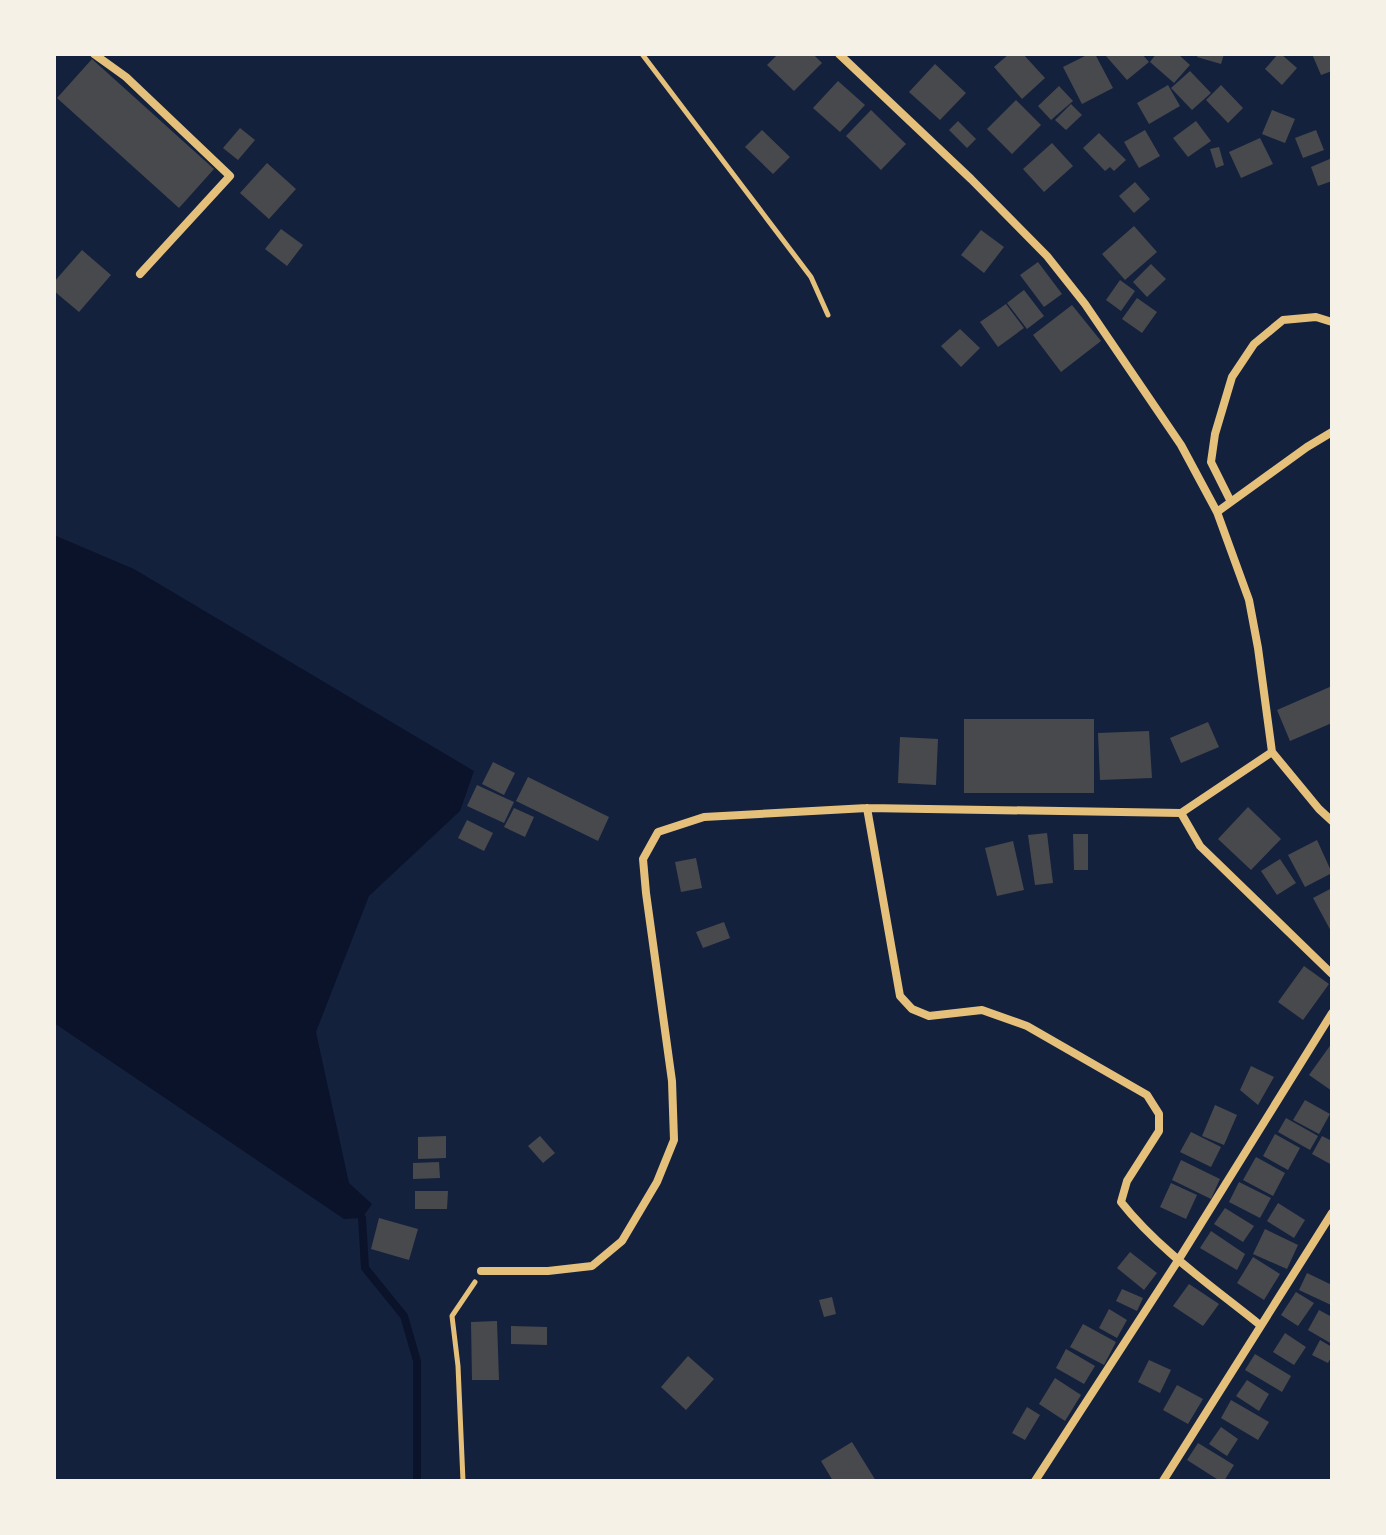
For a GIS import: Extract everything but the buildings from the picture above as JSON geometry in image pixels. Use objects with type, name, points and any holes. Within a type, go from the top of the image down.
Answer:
[{"type":"street","points":[[94,54],[126,77],[230,176],[140,274]]},
{"type":"street","points":[[839,54],[1047,256],[1085,304],[1181,445],[1217,512],[1249,600],[1272,752],[1332,821]]},
{"type":"street","points":[[1231,502],[1211,462],[1215,434],[1232,377],[1254,344],[1283,320],[1316,317],[1332,322]]},
{"type":"street","points":[[1217,512],[1332,432]]},
{"type":"street","points":[[481,1271],[548,1271],[592,1266],[622,1241],[657,1182],[674,1140],[672,1081],[643,859],[658,832],[704,817],[867,808],[1181,813],[1272,752]]},
{"type":"street","points":[[867,808],[900,996],[912,1009],[929,1016],[982,1010],[1027,1026],[1147,1095],[1159,1114],[1159,1131],[1127,1181],[1121,1202],[1135,1220],[1179,1259],[1260,1325]]},
{"type":"street","points":[[1181,813],[1200,846],[1332,974]]},
{"type":"street","points":[[1035,1481],[1179,1259],[1332,1013]]},
{"type":"street","points":[[1163,1481],[1332,1213]]},
{"type":"path","points":[[642,54],[811,277],[828,315]]},
{"type":"path","points":[[463,1481],[458,1366],[452,1316],[481,1271]]},
{"type":"water","points":[[54,535],[134,569],[474,771],[460,811],[369,896],[316,1032],[349,1183],[372,1204],[362,1218],[344,1219],[54,1023]]},
{"type":"waterway","points":[[362,1218],[365,1268],[404,1316],[417,1361],[417,1481]]}]
